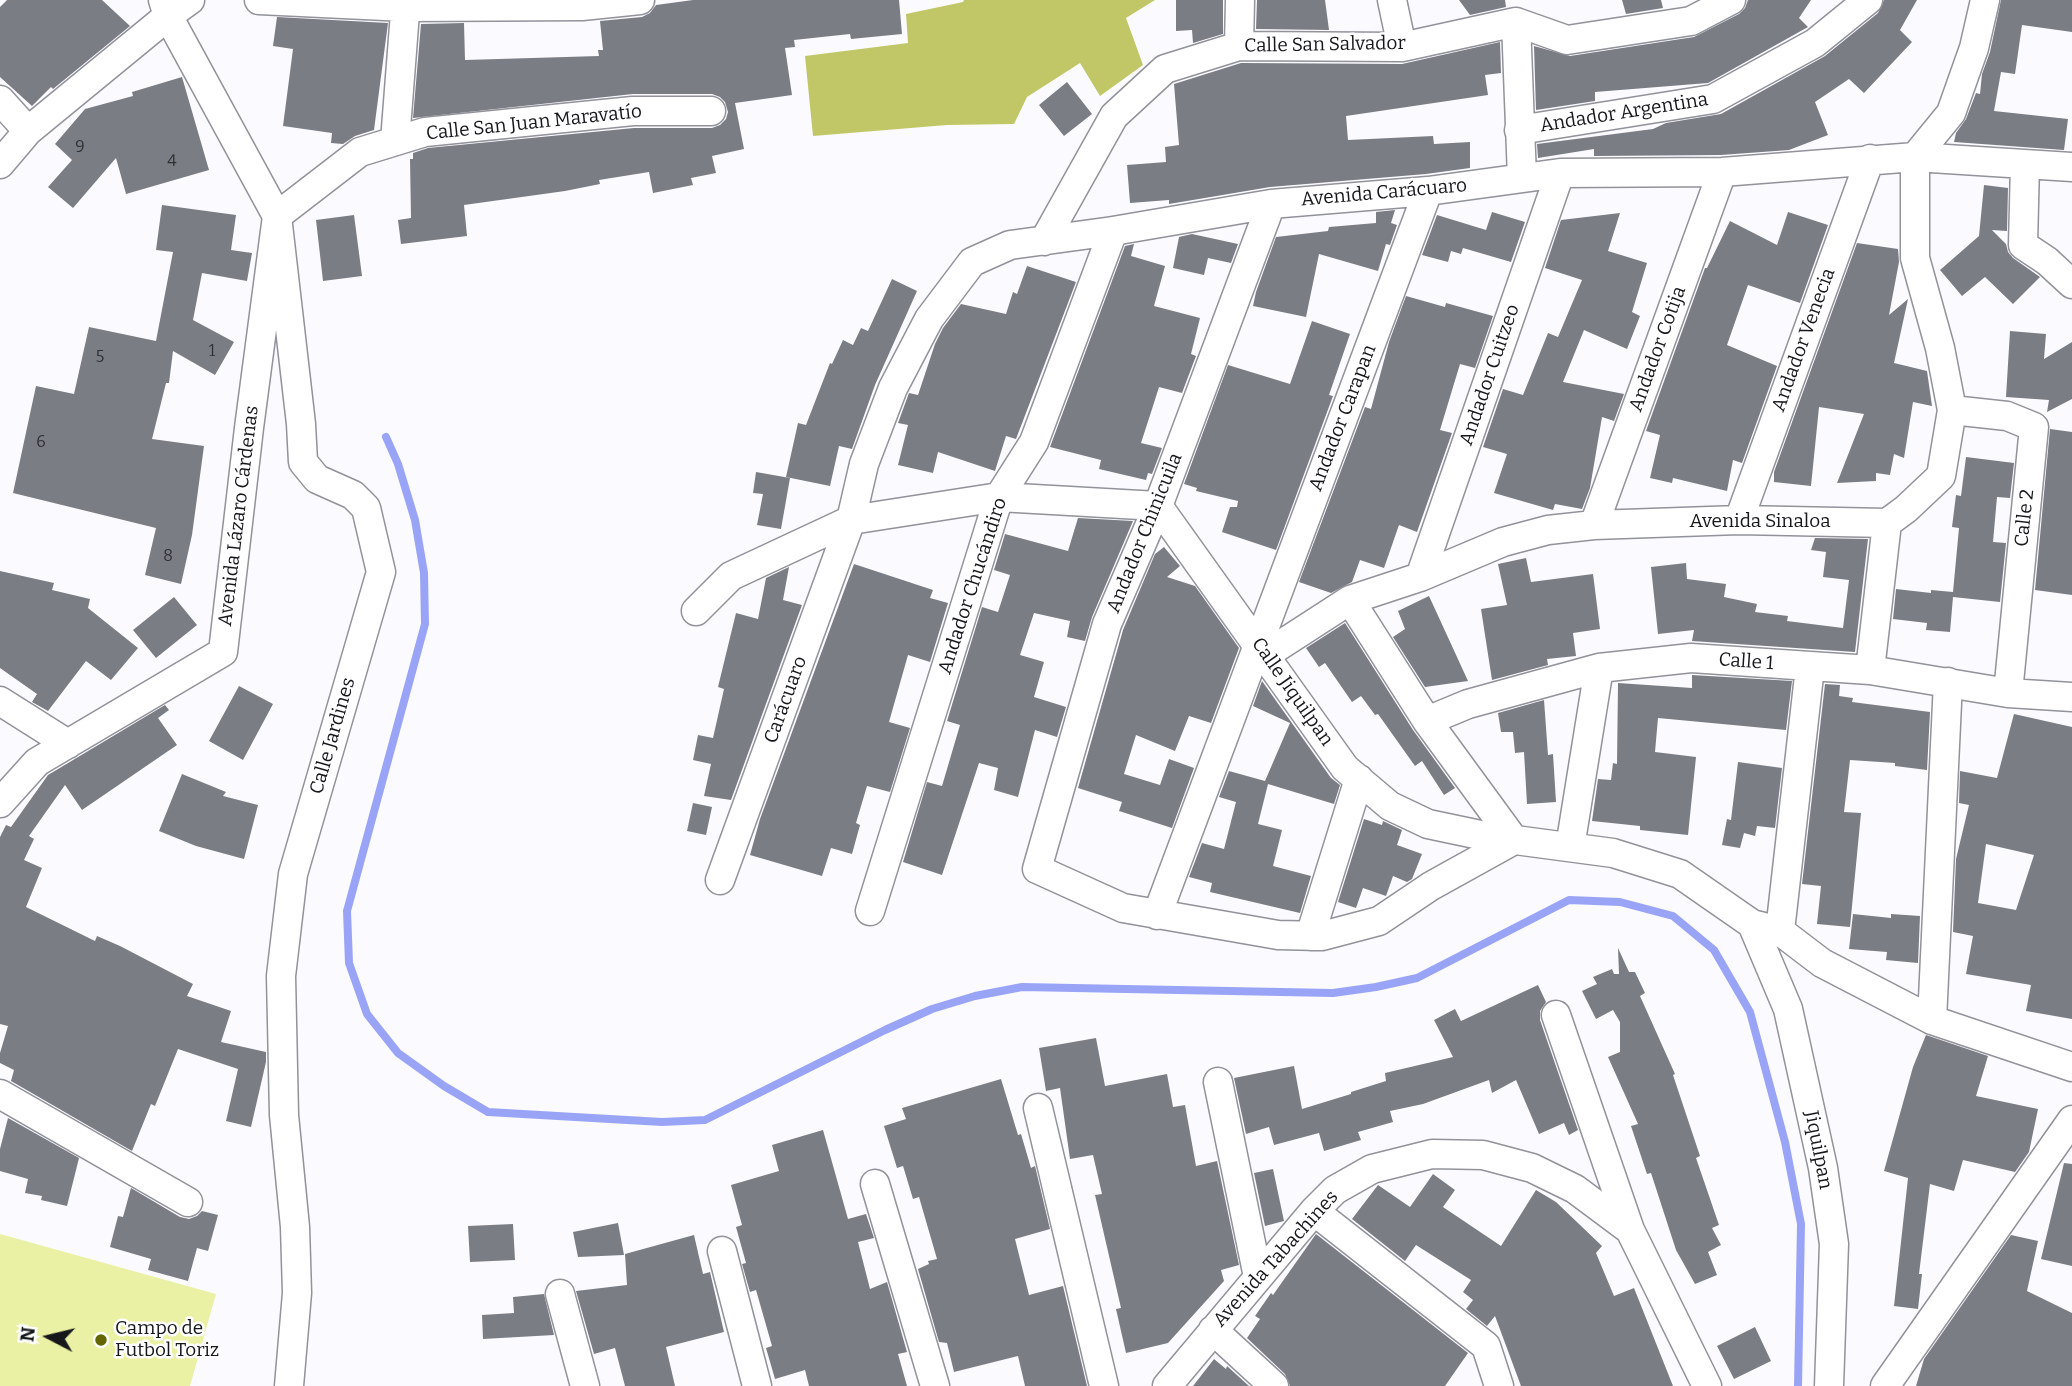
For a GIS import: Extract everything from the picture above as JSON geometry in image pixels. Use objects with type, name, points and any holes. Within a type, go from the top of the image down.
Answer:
[{"type":"street","points":[[259,0],[582,6],[640,0]]},
{"type":"street","points":[[1239,46],[1240,0]]},
{"type":"street","points":[[1392,0],[1402,47]]},
{"type":"street","points":[[1522,178],[1518,130],[1517,22],[1567,40],[1691,21],[1731,0]]},
{"type":"street","name":"Andador Argentina","points":[[1518,130],[1713,99],[1815,43],[1868,0]]},
{"type":"street","points":[[1870,670],[1887,523],[1941,476],[1952,410],[1940,348],[1915,258],[1914,157],[1951,113],[1974,48],[1985,0]]},
{"type":"street","points":[[395,141],[406,4]]},
{"type":"street","points":[[0,164],[28,131],[174,5],[277,216]]},
{"type":"street","name":"Calle San Salvador","points":[[1044,241],[1114,116],[1165,69],[1239,46],[1402,47],[1517,22]]},
{"type":"street","points":[[0,100],[28,131]]},
{"type":"street","name":"Calle San Juan Maravatío","points":[[277,216],[360,152],[425,132],[633,111],[711,111]]},
{"type":"street","name":"Avenida Carácuaro","points":[[851,520],[864,464],[893,388],[929,319],[972,262],[1010,245],[1113,231],[1271,204],[1428,191],[1560,173],[1722,172],[1914,157],[2072,167]]},
{"type":"street","name":"Andador Venecia","points":[[1739,520],[1870,159]]},
{"type":"street","points":[[2025,164],[2023,245],[2047,261],[2072,284]]},
{"type":"street","name":"Andador Cotija","points":[[1594,525],[1722,172]]},
{"type":"street","name":"Andador Cuitzeo","points":[[1419,577],[1560,173]]},
{"type":"street","name":"Andador Carapan","points":[[1157,915],[1261,650],[1428,191]]},
{"type":"street","name":"Andador Chinicuila","points":[[1157,915],[1124,908],[1037,869],[1107,624],[1158,506],[1271,204]]},
{"type":"street","name":"Avenida Lázaro Cárdenas","points":[[0,803],[37,762],[223,652],[277,216]]},
{"type":"street","name":"Calle Jardines","points":[[277,216],[303,462],[317,479],[353,495],[366,508],[382,572],[293,874],[281,976],[284,1115],[295,1227],[297,1293],[289,1386]]},
{"type":"street","name":"Andador Chucándiro","points":[[870,911],[999,497],[1034,442],[1113,231]]},
{"type":"street","name":"Calle 2","points":[[1952,410],[2007,415],[2034,427],[2008,692]]},
{"type":"street","points":[[696,611],[731,576],[851,520],[999,497],[1158,506]]},
{"type":"street","name":"Calle Jiquilpan","points":[[1158,506],[1345,768],[1390,806],[1428,824],[1514,840],[1613,853],[1680,874],[1752,924]]},
{"type":"street","name":"Carácuaro","points":[[720,880],[851,520]]},
{"type":"street","name":"Avenida Sinaloa","points":[[1261,650],[1350,600],[1419,577],[1503,542],[1548,530],[1594,525],[1739,520],[1887,523]]},
{"type":"street","points":[[1157,915],[1278,935],[1322,936],[1379,921],[1431,886],[1514,840],[1427,721],[1350,600]]},
{"type":"street","name":"Calle 1","points":[[1427,721],[1468,704],[1599,668],[1691,659],[1870,670],[2008,692],[2072,697]]},
{"type":"street","points":[[1780,931],[1810,667]]},
{"type":"street","points":[[1570,848],[1599,668]]},
{"type":"street","points":[[1932,1020],[1948,682]]},
{"type":"street","points":[[0,701],[68,744]]},
{"type":"street","points":[[1310,936],[1359,779]]},
{"type":"street","points":[[1752,924],[1780,931],[1822,963],[1932,1020],[2072,1067]]},
{"type":"street","name":"Jiquilpan","points":[[1752,924],[1788,1009],[1823,1168],[1834,1244],[1829,1386]]},
{"type":"street","points":[[1556,1015],[1630,1230]]},
{"type":"street","points":[[1218,1082],[1258,1277]]},
{"type":"street","points":[[0,1094],[188,1202]]},
{"type":"street","points":[[1038,1108],[1104,1386]]},
{"type":"street","points":[[1885,1386],[2072,1119]]},
{"type":"street","name":"Avenida Tabachines","points":[[1167,1386],[1314,1211],[1335,1190],[1372,1169],[1432,1154],[1483,1154],[1532,1168],[1575,1189],[1630,1230],[1707,1386]]},
{"type":"street","points":[[875,1184],[935,1386]]},
{"type":"street","points":[[1314,1211],[1486,1346],[1499,1386]]},
{"type":"street","points":[[722,1251],[757,1386]]},
{"type":"street","points":[[560,1294],[585,1386]]},
{"type":"street","points":[[1213,1330],[1274,1386]]},
{"type":"green space","points":[[964,0],[1155,0],[1126,18],[1143,65],[1100,96],[1080,63],[1027,97],[1014,124],[947,125],[813,136],[805,56],[908,43],[906,14]]},
{"type":"green space","name":"Campo de Futbol Toriz","points":[[0,1234],[216,1294],[190,1386],[0,1386]]},
{"type":"building","points":[[7,0],[102,0],[130,26],[53,89],[51,87],[32,106],[0,77],[0,7]]},
{"type":"building","points":[[693,0],[899,0],[902,34],[851,39],[850,34],[794,40],[795,47],[785,48],[792,95],[735,103],[744,149],[712,156],[716,173],[691,178],[693,185],[653,193],[649,172],[599,180],[600,184],[565,191],[464,205],[467,236],[401,244],[398,220],[411,218],[410,159],[413,159],[413,153],[428,148],[634,128],[712,128],[726,119],[728,112],[725,102],[712,94],[633,94],[413,118],[421,24],[464,23],[465,60],[599,56],[598,50],[603,50],[600,21],[642,17],[650,13],[656,5]]},
{"type":"building","points":[[1176,0],[1223,0],[1223,34],[1193,43],[1192,30],[1176,31]]},
{"type":"building","points":[[1257,0],[1325,0],[1329,30],[1256,29]]},
{"type":"building","points":[[1459,0],[1505,0],[1506,7],[1470,15]]},
{"type":"building","points":[[1622,0],[1661,0],[1663,8],[1626,14]]},
{"type":"building","points":[[1748,0],[1811,0],[1799,18],[1808,27],[1708,83],[1595,92],[1595,101],[1536,110],[1534,46],[1570,56],[1694,37],[1739,14]]},
{"type":"building","points":[[1884,0],[1917,0],[1900,30],[1912,42],[1864,93],[1849,79],[1815,102],[1828,135],[1789,150],[1721,155],[1594,156],[1594,149],[1538,158],[1537,144],[1653,129],[1666,123],[1721,114],[1825,56],[1878,13]]},
{"type":"building","points":[[2001,0],[2072,0],[2072,32],[2022,25],[2015,74],[2001,72],[1994,111],[2068,119],[2064,150],[1954,142],[1976,93],[1980,94],[1982,74],[1990,52]]},
{"type":"building","points":[[277,17],[388,23],[374,130],[355,136],[343,144],[331,143],[332,133],[283,126],[293,49],[273,46]]},
{"type":"building","points":[[1500,42],[1501,73],[1485,75],[1488,95],[1346,116],[1348,140],[1433,136],[1434,144],[1470,142],[1470,168],[1270,187],[1169,204],[1169,200],[1130,203],[1127,165],[1166,162],[1165,147],[1179,145],[1174,84],[1241,63],[1402,64]]},
{"type":"building","points":[[182,77],[209,170],[126,194],[116,158],[73,208],[48,187],[72,160],[55,144],[85,109],[133,96],[132,92]]},
{"type":"building","points":[[1067,82],[1092,114],[1064,136],[1039,105]]},
{"type":"building","points":[[1984,185],[2008,188],[2007,231],[1992,230],[2006,244],[2013,258],[2040,277],[2013,304],[1985,277],[1962,296],[1940,270],[1979,236]]},
{"type":"building","points":[[162,205],[236,215],[231,250],[252,253],[247,281],[202,273],[193,320],[234,342],[215,375],[173,351],[169,383],[166,383],[152,439],[204,446],[192,535],[181,584],[145,575],[156,528],[13,493],[36,386],[74,394],[89,327],[156,341],[173,252],[156,250]]},
{"type":"building","points":[[1395,210],[1391,223],[1397,225],[1390,245],[1386,244],[1378,271],[1319,254],[1306,317],[1253,306],[1276,237],[1328,231],[1329,227],[1376,223],[1376,212]]},
{"type":"building","points":[[1492,212],[1525,222],[1511,262],[1463,248],[1461,254],[1451,251],[1448,262],[1422,255],[1437,215],[1486,230]]},
{"type":"building","points":[[1788,212],[1828,225],[1800,303],[1748,285],[1727,345],[1777,366],[1742,463],[1733,460],[1727,491],[1673,478],[1672,483],[1650,478],[1660,435],[1646,431],[1705,268],[1730,221],[1777,245]]},
{"type":"building","points":[[1620,213],[1608,251],[1647,263],[1632,312],[1640,316],[1627,349],[1584,330],[1563,382],[1624,394],[1614,421],[1602,417],[1590,488],[1582,509],[1555,504],[1553,510],[1494,493],[1507,454],[1483,447],[1503,389],[1523,395],[1548,333],[1558,337],[1582,280],[1545,268],[1561,220]]},
{"type":"building","points":[[354,215],[362,276],[323,281],[316,220]]},
{"type":"building","points":[[1192,234],[1238,244],[1231,263],[1208,258],[1204,275],[1173,268],[1179,237]]},
{"type":"building","points":[[1857,243],[1898,249],[1899,262],[1889,315],[1908,299],[1894,363],[1927,371],[1932,406],[1913,402],[1904,458],[1894,454],[1890,475],[1876,473],[1876,481],[1837,483],[1864,414],[1819,407],[1811,486],[1774,482],[1774,472]]},
{"type":"building","points":[[1134,244],[1131,256],[1165,266],[1154,306],[1200,318],[1191,354],[1196,356],[1182,393],[1159,387],[1141,443],[1162,448],[1152,474],[1148,473],[1146,480],[1099,469],[1101,460],[1050,447],[1125,246]]},
{"type":"building","points":[[1027,266],[1076,282],[1016,439],[1006,436],[995,471],[938,452],[933,473],[898,465],[908,425],[898,423],[909,393],[918,395],[943,328],[961,304],[1006,314],[1013,292],[1017,294]]},
{"type":"building","points":[[892,279],[917,291],[875,385],[852,449],[839,446],[830,486],[786,477],[798,423],[806,425],[830,363],[832,364],[843,340],[853,345],[861,328],[868,331]]},
{"type":"building","points":[[1406,296],[1445,307],[1446,303],[1493,316],[1475,368],[1460,364],[1440,430],[1452,433],[1417,532],[1399,525],[1384,568],[1360,560],[1352,582],[1331,593],[1299,582],[1365,407],[1371,409],[1389,342]]},
{"type":"building","points":[[1312,321],[1350,334],[1329,395],[1333,396],[1276,550],[1222,532],[1230,507],[1237,507],[1238,501],[1196,491],[1197,488],[1184,484],[1228,365],[1290,384]]},
{"type":"building","points":[[2010,331],[2046,334],[2044,359],[2072,342],[2072,399],[2047,412],[2049,400],[2006,397]]},
{"type":"building","points":[[2050,429],[2072,432],[2072,595],[2035,590]]},
{"type":"building","points":[[1966,457],[2014,463],[2010,498],[1997,497],[1993,542],[2006,543],[2000,602],[1953,597],[1950,632],[1926,630],[1927,623],[1893,619],[1896,589],[1931,593],[1931,590],[1953,592],[1959,528],[1952,527],[1956,495],[1961,496]]},
{"type":"building","points":[[756,472],[790,478],[781,529],[757,525],[763,494],[753,493]]},
{"type":"building","points":[[1078,518],[1133,521],[1092,617],[1085,641],[1067,637],[1070,621],[1034,613],[1020,655],[1044,662],[1034,697],[1066,707],[1057,737],[1035,730],[1018,797],[994,790],[998,768],[979,763],[942,875],[903,862],[927,782],[942,786],[960,725],[947,721],[982,607],[998,612],[1010,575],[994,570],[1005,534],[1068,551]]},
{"type":"building","points":[[1815,538],[1868,539],[1855,652],[1692,641],[1694,630],[1658,634],[1651,567],[1686,563],[1687,579],[1726,584],[1724,597],[1757,604],[1755,612],[1788,616],[1787,621],[1843,628],[1849,580],[1823,577],[1826,552],[1811,550]]},
{"type":"building","points":[[1164,547],[1180,566],[1167,577],[1195,586],[1239,648],[1211,723],[1189,716],[1175,751],[1136,735],[1124,774],[1160,785],[1169,759],[1194,768],[1172,828],[1119,811],[1122,802],[1078,788],[1123,630],[1155,554]]},
{"type":"building","points":[[1526,558],[1531,582],[1593,574],[1600,629],[1573,633],[1576,656],[1547,659],[1548,665],[1492,680],[1481,609],[1507,605],[1498,564]]},
{"type":"building","points":[[854,564],[933,590],[930,598],[948,603],[930,662],[908,655],[889,722],[910,728],[890,792],[867,786],[856,823],[860,825],[852,854],[831,848],[822,876],[750,855],[760,819]]},
{"type":"building","points":[[789,567],[783,600],[802,605],[731,800],[704,796],[711,764],[693,760],[698,735],[713,738],[724,689],[718,687],[736,613],[758,619],[766,578]]},
{"type":"building","points":[[0,571],[54,583],[52,590],[90,599],[88,608],[138,648],[111,680],[86,661],[48,711],[32,702],[37,694],[0,668]]},
{"type":"building","points":[[1429,596],[1468,681],[1425,687],[1393,637],[1405,629],[1398,611]]},
{"type":"building","points":[[174,597],[197,625],[156,658],[133,630]]},
{"type":"building","points":[[1345,623],[1413,730],[1455,788],[1444,795],[1422,761],[1415,766],[1378,714],[1375,715],[1361,696],[1352,702],[1325,663],[1319,667],[1306,648]]},
{"type":"building","points":[[1692,675],[1792,681],[1786,730],[1658,718],[1655,752],[1696,757],[1688,835],[1592,821],[1598,779],[1611,780],[1613,763],[1617,764],[1618,683],[1692,688]]},
{"type":"building","points":[[1262,681],[1331,778],[1340,785],[1334,804],[1268,784],[1258,824],[1282,830],[1273,866],[1311,876],[1300,913],[1210,892],[1212,883],[1189,877],[1202,843],[1224,849],[1236,802],[1219,797],[1229,771],[1265,781],[1290,723],[1253,706]]},
{"type":"building","points":[[1825,684],[1840,685],[1839,696],[1853,698],[1852,702],[1930,712],[1927,770],[1895,766],[1895,763],[1850,760],[1844,812],[1861,813],[1850,927],[1817,924],[1821,886],[1802,884]]},
{"type":"building","points":[[239,686],[273,704],[243,760],[209,741]]},
{"type":"building","points":[[1544,700],[1548,755],[1553,754],[1556,802],[1527,804],[1524,752],[1515,753],[1513,732],[1501,732],[1498,713]]},
{"type":"building","points":[[165,705],[169,710],[158,718],[177,745],[82,810],[65,785],[29,836],[34,839],[24,860],[42,868],[26,907],[95,941],[97,936],[120,946],[193,984],[187,996],[231,1011],[221,1042],[266,1052],[251,1127],[226,1121],[238,1069],[178,1049],[155,1106],[151,1104],[132,1151],[11,1081],[14,1070],[0,1063],[0,1053],[8,1026],[0,1024],[0,837],[6,825],[11,827],[48,775]]},
{"type":"building","points":[[2014,714],[2072,727],[2072,1019],[2026,1011],[2031,985],[1966,974],[1973,936],[1953,932],[1956,859],[1969,805],[1959,803],[1960,771],[1997,778]],"holes":[[[1986,844],[2034,855],[2016,910],[1978,903]]]},
{"type":"building","points":[[1738,762],[1782,768],[1775,828],[1757,826],[1755,836],[1744,833],[1740,848],[1722,845],[1727,819],[1731,820]]},
{"type":"building","points":[[182,774],[226,792],[223,796],[258,805],[244,859],[196,846],[159,831]]},
{"type":"building","points":[[693,803],[712,807],[706,835],[687,831]]},
{"type":"building","points":[[1364,819],[1382,825],[1383,821],[1402,830],[1397,845],[1422,854],[1412,879],[1407,882],[1393,876],[1386,896],[1363,888],[1356,908],[1338,902]]},
{"type":"building","points":[[1853,914],[1891,918],[1891,914],[1920,916],[1918,963],[1886,960],[1887,952],[1849,949]]},
{"type":"building","points":[[1618,948],[1629,972],[1635,972],[1645,993],[1640,996],[1675,1074],[1673,1075],[1700,1156],[1696,1158],[1719,1225],[1712,1228],[1721,1245],[1708,1252],[1717,1275],[1695,1284],[1676,1250],[1651,1173],[1647,1174],[1631,1126],[1638,1124],[1608,1057],[1620,1052],[1620,1022],[1613,1010],[1596,1019],[1582,991],[1597,984],[1593,977],[1612,969],[1614,974],[1619,974]]},
{"type":"building","points":[[1538,985],[1546,1002],[1540,1011],[1540,1020],[1578,1130],[1569,1135],[1564,1123],[1539,1134],[1516,1080],[1492,1093],[1489,1080],[1423,1104],[1390,1111],[1393,1122],[1358,1132],[1361,1140],[1324,1151],[1319,1133],[1274,1145],[1269,1127],[1246,1134],[1234,1078],[1294,1066],[1302,1109],[1386,1081],[1385,1073],[1453,1057],[1434,1020],[1455,1009],[1461,1021]]},
{"type":"building","points":[[1926,1035],[1988,1056],[1976,1096],[2038,1109],[2029,1152],[2015,1172],[1963,1160],[1954,1191],[1930,1184],[1919,1274],[1922,1274],[1918,1309],[1894,1306],[1908,1178],[1884,1171],[1913,1067]]},
{"type":"building","points":[[1096,1038],[1105,1086],[1167,1074],[1173,1107],[1185,1105],[1196,1166],[1217,1161],[1239,1265],[1221,1270],[1224,1281],[1168,1343],[1126,1353],[1116,1309],[1121,1308],[1095,1195],[1102,1194],[1093,1155],[1070,1159],[1060,1088],[1046,1091],[1039,1048]]},
{"type":"building","points":[[1001,1079],[1018,1135],[1021,1134],[1031,1168],[1035,1166],[1050,1229],[1015,1239],[1029,1295],[1063,1286],[1087,1386],[1025,1386],[1018,1356],[954,1372],[947,1343],[939,1342],[918,1269],[929,1264],[928,1261],[937,1259],[919,1197],[913,1199],[903,1166],[897,1168],[884,1126],[906,1119],[902,1108]]},
{"type":"building","points":[[8,1118],[79,1158],[67,1206],[41,1200],[42,1196],[25,1193],[28,1179],[0,1171],[0,1149]]},
{"type":"building","points":[[823,1130],[848,1219],[866,1214],[874,1238],[858,1242],[870,1289],[887,1282],[907,1352],[898,1354],[907,1386],[809,1386],[805,1370],[775,1379],[766,1348],[772,1346],[756,1290],[750,1292],[742,1264],[746,1263],[736,1227],[742,1225],[731,1185],[779,1171],[772,1145]]},
{"type":"building","points":[[2064,1163],[2072,1164],[2072,1266],[2041,1259]]},
{"type":"building","points":[[1273,1169],[1284,1221],[1265,1226],[1254,1173]]},
{"type":"building","points":[[1433,1174],[1455,1190],[1443,1207],[1501,1246],[1536,1190],[1556,1202],[1602,1246],[1596,1253],[1614,1296],[1634,1288],[1673,1386],[1521,1386],[1495,1316],[1487,1326],[1466,1309],[1473,1300],[1463,1292],[1471,1280],[1416,1245],[1405,1261],[1352,1219],[1378,1185],[1410,1207]]},
{"type":"building","points":[[131,1188],[180,1217],[189,1219],[202,1211],[218,1215],[208,1251],[197,1248],[188,1281],[148,1270],[151,1259],[110,1247],[118,1216],[123,1217]]},
{"type":"building","points":[[618,1223],[624,1255],[578,1257],[573,1232]]},
{"type":"building","points":[[513,1224],[515,1260],[470,1262],[468,1226]]},
{"type":"building","points":[[1316,1234],[1468,1353],[1445,1386],[1290,1386],[1285,1374],[1247,1338],[1260,1319],[1255,1316]]},
{"type":"building","points":[[694,1235],[703,1274],[710,1272],[724,1332],[666,1347],[675,1386],[625,1386],[615,1348],[594,1354],[576,1291],[627,1285],[625,1254]]},
{"type":"building","points":[[2011,1235],[2038,1241],[2027,1291],[2072,1313],[2072,1386],[1916,1386],[1924,1359]]},
{"type":"building","points":[[544,1294],[554,1335],[483,1339],[482,1315],[514,1313],[513,1297]]},
{"type":"building","points":[[1755,1327],[1771,1361],[1734,1379],[1717,1346]]},
{"type":"building","points":[[1214,1359],[1226,1369],[1227,1366],[1249,1386],[1193,1386]]},
{"type":"waterway","points":[[386,437],[398,464],[415,520],[424,573],[425,624],[347,911],[349,963],[367,1014],[398,1053],[444,1086],[488,1112],[662,1122],[705,1120],[885,1030],[932,1009],[975,996],[1022,987],[1333,993],[1376,987],[1417,978],[1569,900],[1620,902],[1673,916],[1714,950],[1750,1012],[1785,1142],[1801,1224],[1798,1386]]},
{"type":"place","name":"Campo de Futbol Toriz","points":[[101,1340]]}]
